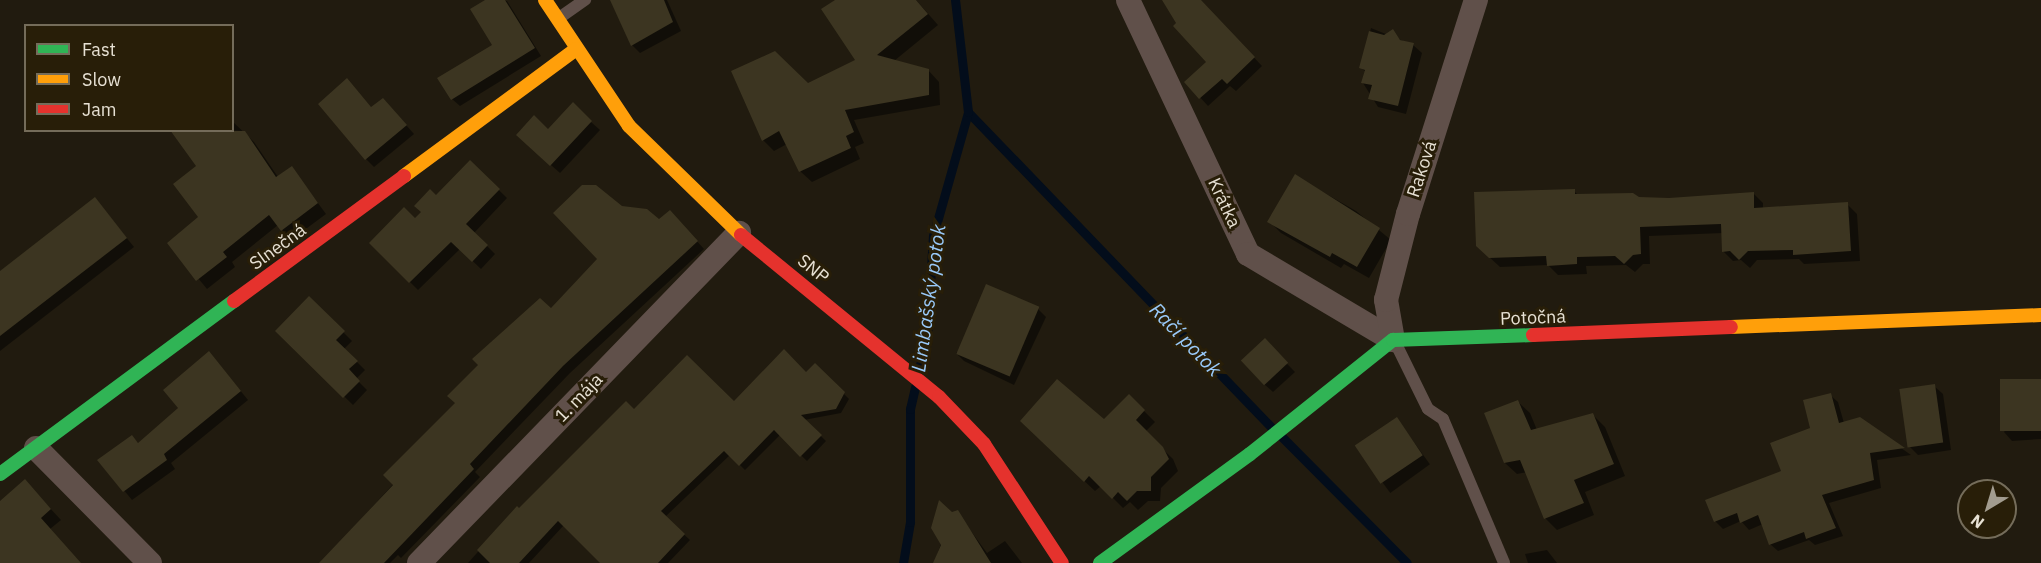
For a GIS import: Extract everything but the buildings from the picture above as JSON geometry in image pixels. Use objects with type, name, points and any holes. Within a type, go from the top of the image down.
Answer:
[{"type":"street","name":"SNP","points":[[544,0],[629,126],[739,232],[939,397],[984,444],[1062,563]]},
{"type":"street","name":"Krátka","points":[[1128,0],[1248,254],[1393,340]]},
{"type":"street","name":"Raková","points":[[1393,340],[1386,300],[1408,214],[1476,0]]},
{"type":"street","name":"Slnečná","points":[[0,474],[576,49]]},
{"type":"street","name":"1. mája","points":[[419,563],[739,232]]},
{"type":"street","name":"Potočná","points":[[1393,340],[2041,315]]},
{"type":"street","points":[[1100,563],[1250,454],[1393,340]]},
{"type":"street","points":[[36,448],[150,563]]},
{"type":"lane","points":[[556,19],[585,0]]},
{"type":"lane","points":[[1393,340],[1428,409],[1443,419],[1504,563]]},
{"type":"waterway","name":"Limbašský potok","points":[[918,373],[927,336],[933,236],[968,112],[955,0]]},
{"type":"waterway","name":"Račí potok","points":[[968,112],[1272,428]]},
{"type":"waterway","name":"Limbašský potok","points":[[903,563],[910,522],[910,409],[915,387]]},
{"type":"waterway","name":"Račí potok","points":[[1282,437],[1407,563]]},
{"type":"traffic: fast","points":[[0,474],[234,301]]},
{"type":"traffic: fast","points":[[1100,563],[1250,454],[1393,340],[1533,335]]},
{"type":"traffic: slow","points":[[545,0],[629,126],[741,235]]},
{"type":"traffic: slow","points":[[404,176],[576,49]]},
{"type":"traffic: slow","points":[[1731,327],[2041,315]]},
{"type":"traffic: jam","points":[[234,301],[404,176]]},
{"type":"traffic: jam","points":[[741,235],[939,397],[984,444],[1062,563]]},
{"type":"traffic: jam","points":[[1533,335],[1731,327]]}]
